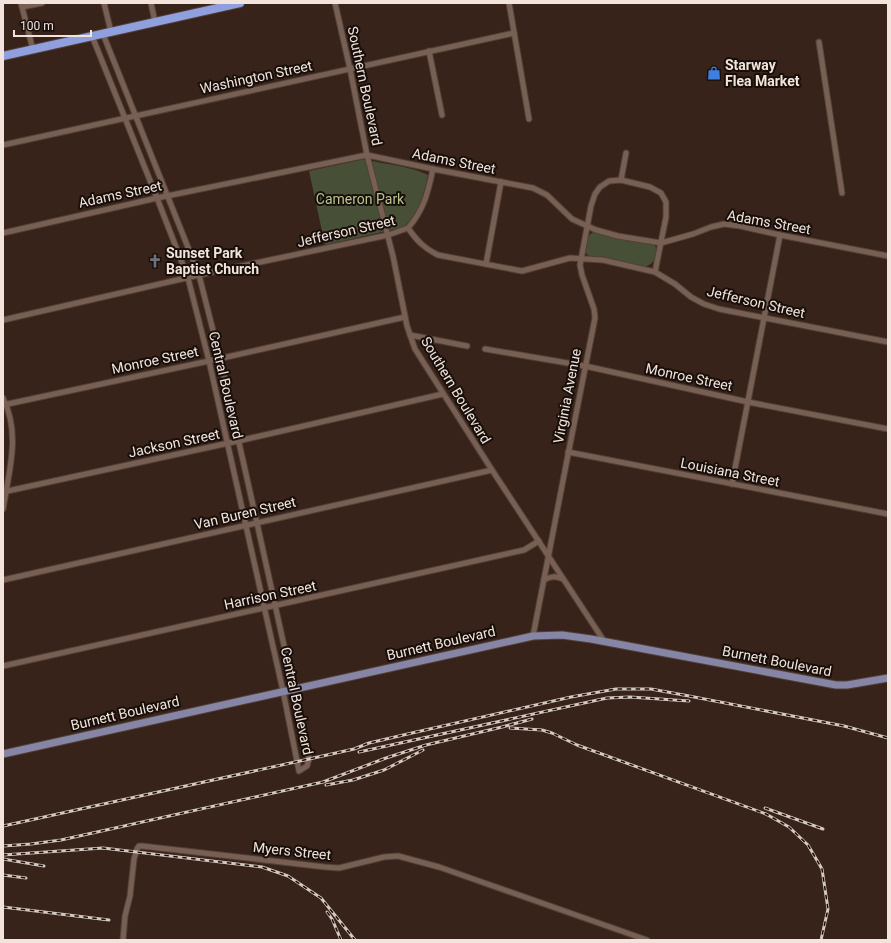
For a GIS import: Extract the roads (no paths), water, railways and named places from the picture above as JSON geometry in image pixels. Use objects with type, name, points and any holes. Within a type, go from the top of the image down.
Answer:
[{"type":"highway","points":[[3,56],[240,3]]},
{"type":"main road","name":"Burnett Boulevard","points":[[3,754],[533,636],[562,634],[823,684],[847,685],[888,678]]},
{"type":"street","points":[[33,50],[22,5],[42,3]]},
{"type":"street","name":"Central Boulevard","points":[[92,36],[188,278],[209,361],[263,608],[283,691],[299,771],[307,766],[309,760],[220,358],[199,275],[136,116],[107,33],[104,3]]},
{"type":"street","points":[[152,3],[155,22]]},
{"type":"street","name":"Southern Boulevard","points":[[335,3],[367,155],[388,235],[405,317],[418,355],[604,641]]},
{"type":"street","points":[[509,3],[529,118]]},
{"type":"street","name":"Washington Street","points":[[3,145],[514,33]]},
{"type":"street","points":[[820,42],[842,193]]},
{"type":"street","points":[[429,51],[442,115]]},
{"type":"street","points":[[626,153],[621,180],[650,187],[660,193],[666,202],[666,217],[655,272]]},
{"type":"street","name":"Adams Street","points":[[3,233],[157,198],[367,155],[533,188],[547,196],[572,219],[596,230],[618,236],[661,243],[724,224],[888,256]]},
{"type":"street","points":[[408,228],[417,218],[423,207],[433,169]]},
{"type":"street","name":"Virginia Avenue","points":[[533,636],[595,318],[594,309],[580,265],[587,226],[591,206],[597,191],[600,187],[609,182],[621,180]]},
{"type":"street","points":[[486,264],[501,182]]},
{"type":"street","name":"Jefferson Street","points":[[3,320],[199,275],[388,235],[408,228],[416,240],[427,250],[438,255],[522,270],[570,258],[603,260],[655,272],[675,284],[691,297],[704,304],[719,309],[888,342]]},
{"type":"street","points":[[732,484],[780,235]]},
{"type":"street","name":"Monroe Street","points":[[4,405],[405,317]]},
{"type":"street","points":[[410,335],[466,346]]},
{"type":"street","name":"Monroe Street","points":[[485,349],[586,366],[748,402],[888,429]]},
{"type":"street","name":"Jackson Street","points":[[4,492],[227,444],[443,394]]},
{"type":"street","points":[[3,398],[4,405],[12,422],[13,434],[12,450],[4,492],[3,509]]},
{"type":"street","name":"Louisiana Street","points":[[568,452],[888,514]]},
{"type":"street","name":"Van Buren Street","points":[[3,580],[492,470]]},
{"type":"street","name":"Harrison Street","points":[[3,666],[524,550],[539,541]]},
{"type":"street","points":[[544,580],[556,576],[564,580]]},
{"type":"street","name":"Myers Street","points":[[123,940],[125,916],[130,896],[134,859],[139,846],[334,868],[390,856],[407,858],[453,872],[645,940]]},
{"type":"railway","points":[[3,826],[354,749],[369,743],[571,697],[616,689],[651,689],[844,726],[888,738]]},
{"type":"railway","points":[[359,752],[607,698],[630,697],[689,701]]},
{"type":"railway","points":[[3,846],[61,840],[323,782],[386,758],[426,745],[532,719]]},
{"type":"railway","points":[[510,728],[542,730],[552,733],[577,745],[766,814],[789,827],[808,845],[822,869],[828,909],[821,940]]},
{"type":"railway","points":[[326,785],[353,780],[384,770],[423,750]]},
{"type":"railway","points":[[765,808],[823,829]]},
{"type":"railway","points":[[3,855],[103,848],[262,867],[288,876],[321,898],[355,940]]},
{"type":"railway","points":[[3,859],[44,866]]},
{"type":"railway","points":[[3,875],[26,878]]},
{"type":"railway","points":[[3,907],[109,920]]},
{"type":"railway","points":[[327,912],[332,919],[341,940]]},
{"type":"place","name":"Starway Flea Market","points":[[714,73]]},
{"type":"place","name":"Sunset Park Baptist Church","points":[[155,261]]},
{"type":"park label","name":"Cameron Park","points":[[360,199]]}]
